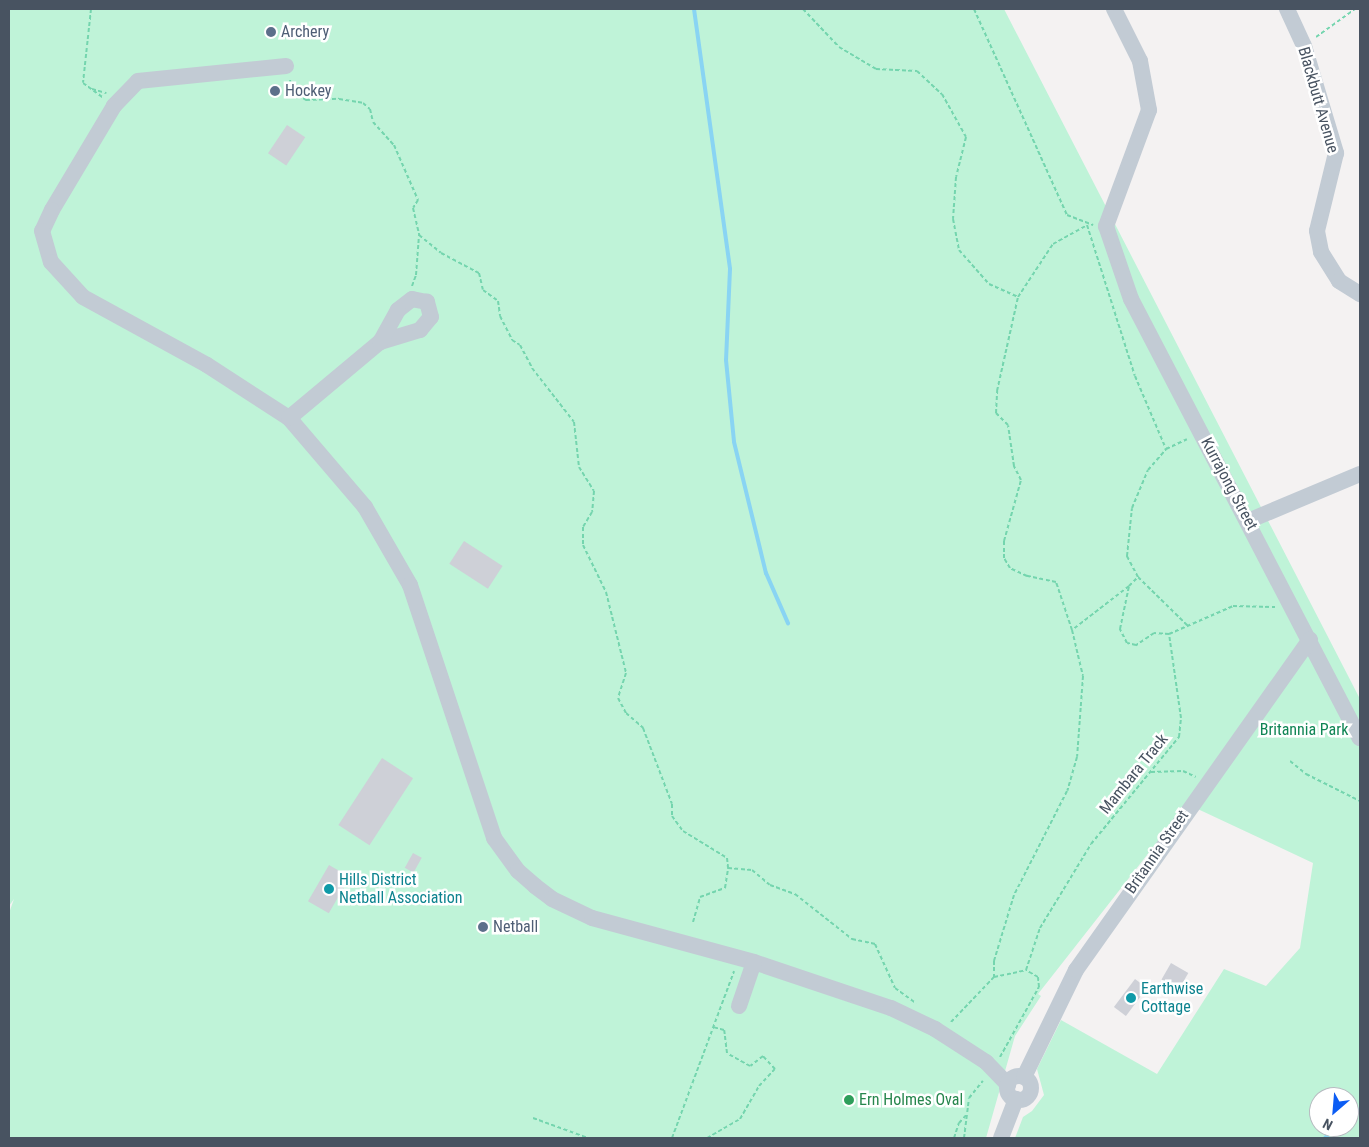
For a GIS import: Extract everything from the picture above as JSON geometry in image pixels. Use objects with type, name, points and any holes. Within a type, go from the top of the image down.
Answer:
[{"type":"street","points":[[1106,226],[1149,110],[1140,61],[1114,9]]},
{"type":"street","name":"Blackbutt Avenue","points":[[1287,9],[1304,46],[1336,153],[1318,241],[1328,268],[1339,281],[1360,294]]},
{"type":"street","points":[[286,66],[138,81],[111,104],[42,231],[51,262],[83,296],[207,365],[289,418],[365,507],[410,585],[486,819],[518,871],[552,899],[592,918],[754,962],[945,1025],[994,1069],[1012,1092],[1002,1138]]},
{"type":"street","name":"Kurrajong Street","points":[[1106,226],[1132,300],[1360,738]]},
{"type":"street","points":[[289,418],[380,342],[403,306],[412,299],[428,302],[431,317],[420,330],[380,342]]},
{"type":"street","points":[[1248,521],[1360,474]]},
{"type":"street","name":"Britannia Street","points":[[1012,1092],[1024,1098],[1030,1092],[1030,1083],[1024,1077],[1076,970],[1207,781],[1310,639]]},
{"type":"street","points":[[739,1006],[754,962]]},
{"type":"path","points":[[91,9],[83,83],[111,104]]},
{"type":"path","points":[[803,9],[839,47],[876,69],[917,71],[942,94],[966,137],[956,177],[952,219],[959,250],[989,284],[1018,297]]},
{"type":"path","points":[[974,9],[1068,215],[1087,225],[1106,226]]},
{"type":"path","points":[[1304,46],[1355,9]]},
{"type":"path","points":[[286,66],[292,91],[306,100],[339,99],[362,103],[370,109],[373,122],[394,146],[418,200],[413,208],[419,235],[416,275],[403,306]]},
{"type":"path","points":[[91,89],[105,91],[111,104]]},
{"type":"path","points":[[994,976],[994,961],[1014,896],[1067,791],[1077,758],[1084,676],[1072,630],[1056,582],[1027,576],[1010,568],[1004,558],[1004,541],[1022,480],[1014,466],[1008,424],[996,413],[996,391],[1018,297],[1053,244],[1087,225]]},
{"type":"path","points":[[1087,225],[1135,376],[1166,449]]},
{"type":"path","points":[[419,235],[441,253],[479,273],[483,290],[498,301],[500,316],[512,340],[520,345],[532,368],[574,422],[580,467],[594,492],[592,512],[583,527],[583,545],[606,592],[626,673],[618,698],[626,713],[643,728],[672,804],[672,816],[682,831],[726,858],[728,868],[725,888],[700,897],[693,922]]},
{"type":"path","points":[[1188,626],[1138,577],[1127,556],[1132,508],[1148,470],[1166,449],[1202,433]]},
{"type":"path","points":[[1072,630],[1138,577]]},
{"type":"path","points":[[1129,586],[1120,629],[1127,643],[1136,644],[1154,633],[1169,634],[1233,606],[1293,607]]},
{"type":"path","name":"Mambara Track","points":[[1026,970],[1040,928],[1091,844],[1179,737],[1182,718],[1169,634]]},
{"type":"path","points":[[1290,760],[1306,774],[1360,801]]},
{"type":"path","points":[[1152,772],[1183,771],[1207,781]]},
{"type":"path","points":[[728,868],[752,870],[770,885],[796,894],[852,939],[874,944],[895,988],[922,1006]]},
{"type":"path","points":[[672,1138],[735,969]]},
{"type":"path","points":[[945,1025],[994,976],[1026,970],[1038,977],[1039,987],[994,1069],[969,1098],[964,1138]]},
{"type":"path","points":[[707,1138],[740,1119],[759,1086],[775,1069],[763,1056],[750,1066],[727,1053],[724,1030],[713,1027]]},
{"type":"path","points":[[954,1138],[959,1123],[967,1114]]},
{"type":"path","points":[[532,1118],[588,1138]]},
{"type":"green space","name":"Britannia Park","points":[[9,9],[1004,9],[1360,699],[1360,1138],[1015,1138],[1023,1117],[1032,1111],[1044,1095],[1037,1069],[1061,1020],[1157,1074],[1224,969],[1266,986],[1300,948],[1313,863],[1187,804],[1038,994],[1041,996],[1015,1036],[986,1138],[9,1138],[9,913],[14,899],[9,906]]},
{"type":"building","points":[[287,125],[305,137],[286,165],[268,153]]},
{"type":"building","points":[[464,541],[503,566],[488,589],[449,564]]},
{"type":"building","points":[[382,758],[413,778],[369,845],[338,825]]},
{"type":"building","points":[[413,853],[422,858],[414,873],[405,868]]},
{"type":"building","name":"Hills District Netball Association","points":[[329,865],[350,877],[329,913],[308,901]]},
{"type":"building","points":[[1171,963],[1188,973],[1179,989],[1162,979]]},
{"type":"building","name":"Earthwise Cottage","points":[[1135,979],[1147,988],[1126,1016],[1114,1007]]},
{"type":"waterway","points":[[694,9],[730,269],[726,360],[734,442],[766,573],[788,623]]},
{"type":"place","name":"Archery","points":[[271,32]]},
{"type":"place","name":"Hockey","points":[[275,91]]},
{"type":"place","name":"Hills District Netball Association","points":[[329,889]]},
{"type":"place","name":"Netball","points":[[483,927]]},
{"type":"place","name":"Earthwise Cottage","points":[[1131,998]]},
{"type":"place","name":"Ern Holmes Oval","points":[[849,1100]]}]
